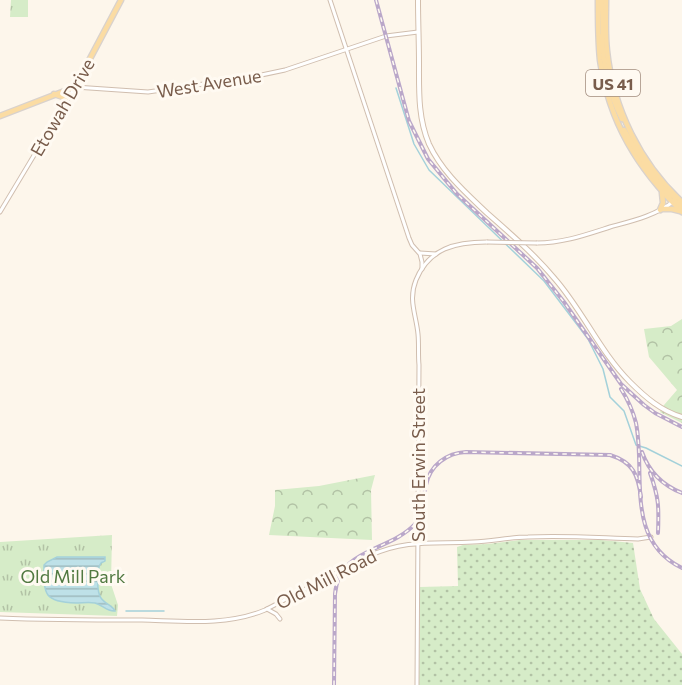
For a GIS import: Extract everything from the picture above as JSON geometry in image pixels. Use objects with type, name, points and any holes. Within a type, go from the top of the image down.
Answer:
[{"type":"main road","name":"Etowah Drive","points":[[75,87],[122,0]]},
{"type":"main road","points":[[418,0],[421,113],[427,138],[441,165],[457,184],[551,274],[575,305],[604,350],[631,384],[657,406],[682,417]]},
{"type":"main road","points":[[602,0],[604,63],[611,94],[620,115],[629,128]]},
{"type":"main road","name":"US 41","points":[[602,0],[598,36],[606,89],[615,115],[634,154],[646,172],[661,191],[674,200],[682,202]]},
{"type":"main road","name":"US 41","points":[[602,0],[610,70],[618,99],[640,150],[682,213]]},
{"type":"main road","name":"West Avenue","points":[[0,116],[75,87]]},
{"type":"main road","points":[[54,94],[63,97],[67,102]]},
{"type":"main road","points":[[615,115],[651,172],[682,207]]},
{"type":"main road","points":[[661,191],[663,201],[661,210],[672,208],[682,213]]},
{"type":"street","points":[[330,0],[409,238],[412,245],[429,261]]},
{"type":"street","name":"West Avenue","points":[[75,87],[153,92],[274,72],[389,35],[418,32]]},
{"type":"street","name":"Etowah Drive","points":[[0,212],[75,87]]},
{"type":"street","points":[[420,253],[436,254],[459,243],[551,243],[568,240],[645,217],[661,210],[674,200]]},
{"type":"street","points":[[420,253],[421,270]]},
{"type":"street","name":"South Erwin Street","points":[[417,685],[418,339],[412,298],[421,270],[436,254]]},
{"type":"street","name":"Old Mill Road","points":[[0,618],[219,621],[246,617],[267,609],[376,553],[397,546],[418,542],[475,542],[531,537],[638,539],[651,537]]},
{"type":"street","points":[[267,609],[280,619]]},
{"type":"green space","points":[[11,0],[28,0],[28,17],[10,17]]},
{"type":"green space","points":[[682,319],[682,423],[660,412],[677,390],[649,357],[644,329],[671,326]]},
{"type":"green space","points":[[375,475],[371,490],[372,540],[269,535],[275,506],[275,490],[319,486]]},
{"type":"green space","name":"Old Mill Park","points":[[112,535],[111,584],[118,605],[117,616],[0,612],[0,542]]},
{"type":"green space","points":[[520,540],[601,540],[633,543],[640,589],[654,619],[682,654],[682,685],[419,685],[420,587],[458,586],[457,547]]},
{"type":"water","points":[[57,557],[105,557],[105,561],[101,563],[98,570],[99,591],[103,600],[115,611],[95,603],[65,602],[51,598],[45,590],[44,565]]},
{"type":"waterway","points":[[396,88],[414,144],[429,170],[544,281],[588,339],[603,369],[610,397],[624,411],[636,445],[682,466]]},
{"type":"waterway","points":[[126,611],[164,611]]},
{"type":"railway","points":[[376,0],[409,121],[428,159],[457,194],[537,268],[564,302],[621,384],[655,413],[682,427]]},
{"type":"railway","points":[[621,389],[636,423],[641,504],[645,523],[652,541],[664,556],[682,568]]},
{"type":"railway","points":[[334,685],[335,594],[339,579],[355,559],[392,540],[415,524],[423,509],[428,478],[440,461],[466,452],[610,455],[624,461],[633,470],[641,497]]},
{"type":"railway","points":[[642,452],[648,466],[657,477],[682,493]]},
{"type":"railway","points":[[650,473],[658,503],[658,533]]}]
